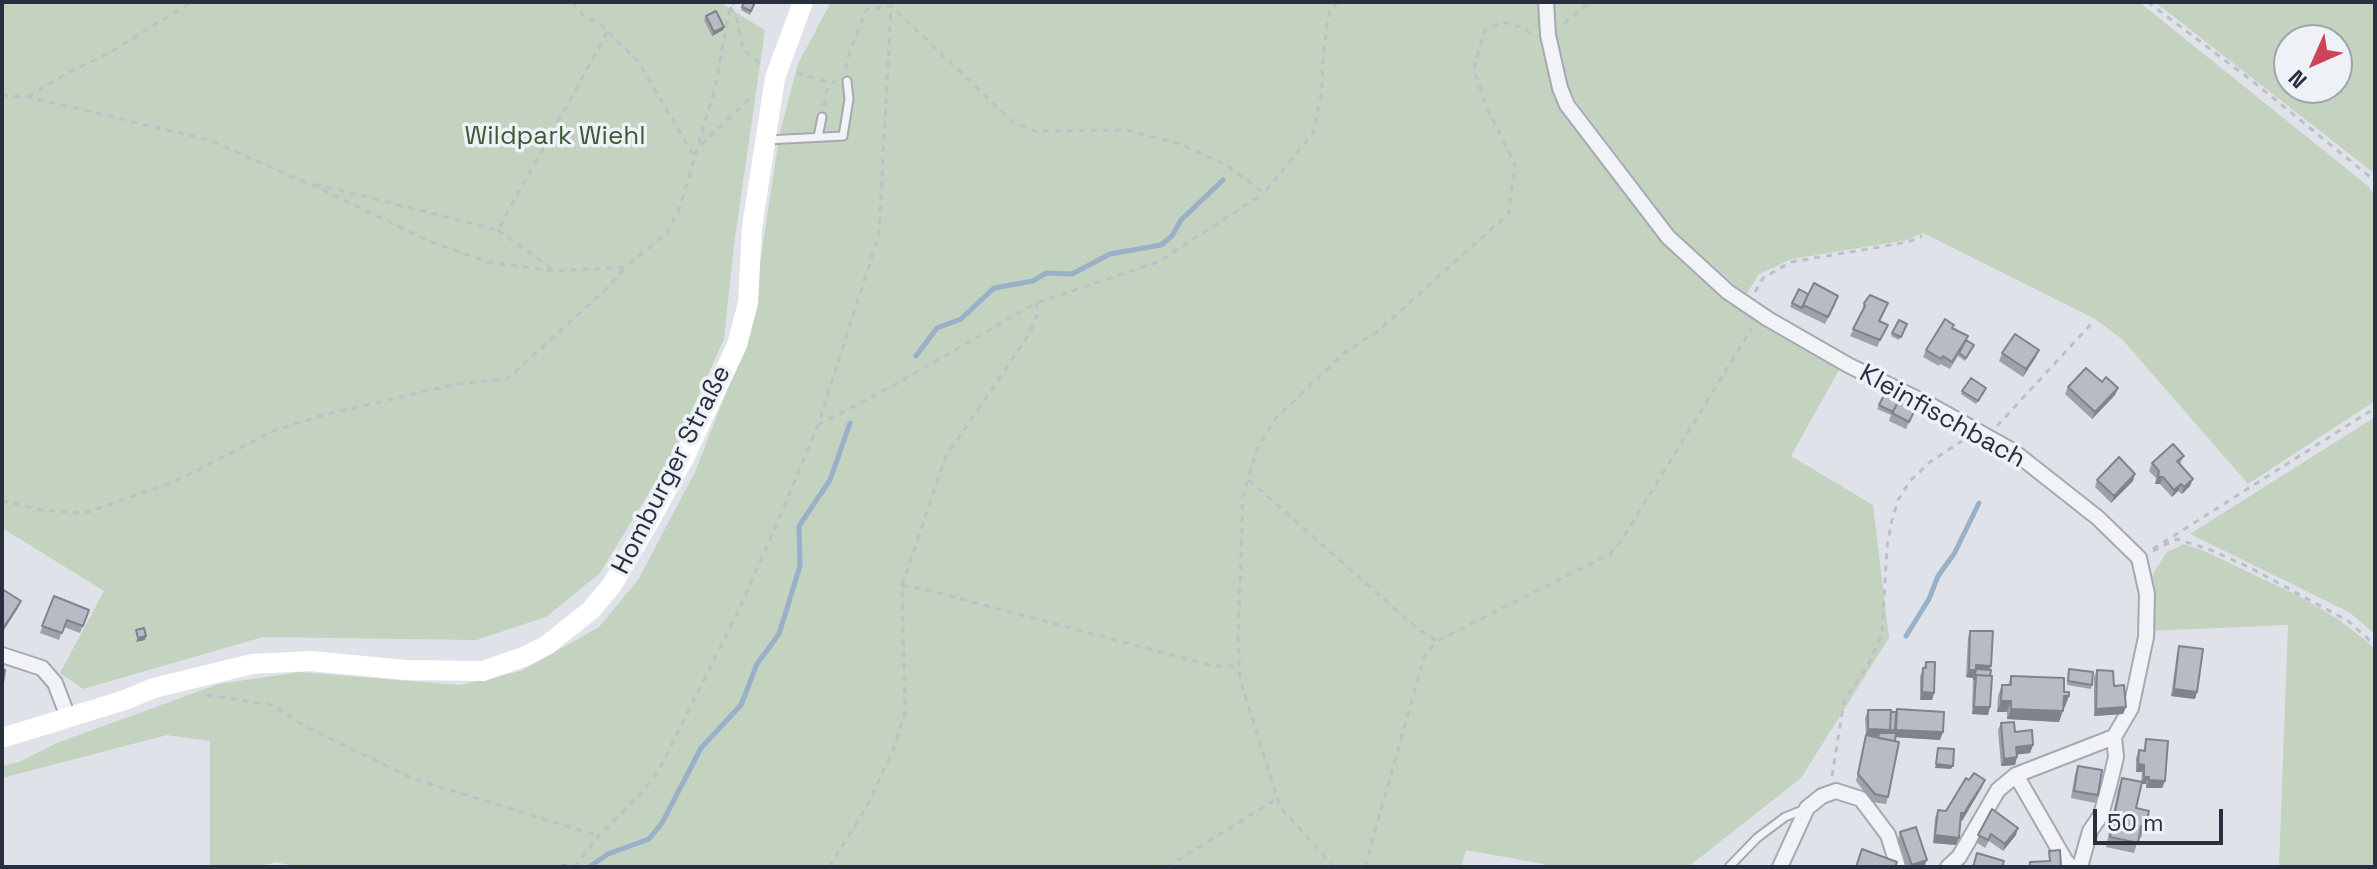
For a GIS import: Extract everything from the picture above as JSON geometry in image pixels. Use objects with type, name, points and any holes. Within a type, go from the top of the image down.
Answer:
[{"type":"main road","name":"Homburger Straße","points":[[2,738],[154,688],[252,664],[311,661],[406,670],[483,671],[547,645],[591,610],[612,585],[684,458],[737,345],[748,303],[752,227],[775,78],[803,2]]},
{"type":"street","name":"Kleinfischbach","points":[[1546,2],[1548,35],[1567,105],[1668,237],[1728,292],[1760,314],[1848,365],[1934,407],[2013,451],[2098,518],[2139,558]]},
{"type":"street","points":[[2080,867],[2090,831],[2101,815],[2116,757],[2114,737],[2131,708],[2146,637],[2147,594],[2139,558]]},
{"type":"street","points":[[2,655],[42,668],[55,683],[68,717]]},
{"type":"street","points":[[1948,867],[1959,857],[1998,790],[2016,775],[2114,737]]},
{"type":"street","points":[[2016,775],[2071,867]]},
{"type":"street","points":[[1780,867],[1807,808],[1822,796],[1836,791],[1861,799],[1888,835],[1898,867]]},
{"type":"lane","points":[[765,140],[843,136],[849,99],[847,81]]},
{"type":"lane","points":[[818,137],[822,117]]},
{"type":"lane","points":[[1729,867],[1757,838],[1785,817],[1807,808]]},
{"type":"path","points":[[28,97],[67,73],[109,53],[192,2]]},
{"type":"path","points":[[572,2],[638,61],[694,156]]},
{"type":"path","points":[[2,501],[43,510],[85,513],[174,482],[273,431],[320,416],[444,386],[507,379],[605,290],[625,267],[667,233],[680,207],[698,148],[715,88],[730,7],[735,2]]},
{"type":"path","points":[[818,425],[898,383],[1036,303],[1158,262],[1264,193],[1313,133],[1322,91],[1329,13],[1338,2]]},
{"type":"path","points":[[1548,35],[1591,2]]},
{"type":"path","points":[[2148,2],[2251,80],[2375,181]]},
{"type":"path","points":[[891,6],[1013,122],[1035,131],[1126,130],[1180,144],[1226,165],[1264,193]]},
{"type":"path","points":[[847,81],[846,62],[866,10],[891,6]]},
{"type":"path","points":[[574,867],[659,770],[737,614],[818,425],[879,234],[891,6]]},
{"type":"path","points":[[730,7],[736,16],[743,49],[759,63]]},
{"type":"path","points":[[1334,867],[1280,807],[1240,679],[1238,636],[1243,496],[1257,449],[1275,419],[1343,354],[1378,331],[1509,213],[1515,164],[1487,108],[1474,70],[1484,31],[1502,22],[1525,28],[1533,38]]},
{"type":"path","points":[[498,230],[608,31]]},
{"type":"path","points":[[797,73],[828,82],[822,117]]},
{"type":"path","points":[[698,148],[775,78]]},
{"type":"path","points":[[2,95],[28,97],[209,140],[431,242],[488,262],[555,271],[625,267]]},
{"type":"path","points":[[304,182],[498,230],[555,271]]},
{"type":"path","points":[[1365,867],[1425,654],[1437,641],[1610,554],[1621,541],[1760,314],[1756,288],[1763,278],[1791,262],[1908,242],[1922,236]]},
{"type":"path","points":[[829,867],[866,808],[893,750],[905,712],[902,586],[945,458],[1030,333],[1037,315],[1036,303]]},
{"type":"path","points":[[1831,793],[1833,760],[1844,701],[1868,665],[1882,634],[1887,547],[1898,500],[1910,481],[1930,462],[1977,431],[1995,428],[2092,323]]},
{"type":"path","points":[[2139,558],[2375,408]]},
{"type":"path","points":[[1248,480],[1419,630],[1437,641]]},
{"type":"path","points":[[2139,558],[2177,539],[2208,549],[2249,567],[2348,621],[2375,645]]},
{"type":"path","points":[[902,586],[920,588],[1213,666],[1240,666]]},
{"type":"path","points":[[197,694],[273,705],[306,727],[414,779],[599,836]]},
{"type":"path","points":[[1167,867],[1278,798]]},
{"type":"green space","name":"Wildpark Wiehl","points":[[2,2],[719,2],[765,30],[734,245],[724,339],[672,455],[600,573],[546,617],[476,640],[263,637],[83,689],[60,673],[104,591],[2,528]]},
{"type":"green space","points":[[831,2],[1539,2],[1547,64],[1563,112],[1664,242],[1726,298],[1765,328],[1839,370],[1791,456],[1873,505],[1889,638],[1801,778],[1688,867],[1544,867],[1544,864],[1466,850],[1461,867],[297,867],[276,862],[260,867],[210,867],[210,741],[167,735],[2,778],[2,766],[219,684],[300,672],[459,685],[521,671],[599,627],[638,580],[695,472],[742,352],[754,302],[780,132],[798,64]]},
{"type":"green space","points":[[1551,2],[2139,2],[2368,186],[2375,195],[2375,401],[2248,484],[2122,339],[2095,319],[1923,233],[1907,240],[1792,259],[1759,274],[1746,295],[1676,233],[1566,88],[1555,40]]},
{"type":"green space","points":[[2155,2],[2375,2],[2375,174],[2285,104],[2353,104],[2353,24],[2273,24],[2273,94]]},
{"type":"green space","points":[[2375,417],[2375,634],[2349,612],[2190,534]]},
{"type":"green space","points":[[2184,544],[2297,595],[2338,619],[2375,651],[2375,867],[2279,867],[2288,625],[2149,631],[2150,589],[2154,572],[2167,552]]},
{"type":"building","points":[[744,2],[755,2],[751,11],[742,7]]},
{"type":"building","points":[[716,11],[724,27],[714,32],[706,16]]},
{"type":"building","points":[[1814,283],[1838,296],[1828,317],[1803,305]]},
{"type":"building","points":[[1799,289],[1808,294],[1802,308],[1792,303]]},
{"type":"building","points":[[1870,295],[1888,303],[1879,321],[1888,325],[1880,340],[1853,329]]},
{"type":"building","points":[[1945,319],[1954,325],[1952,328],[1968,336],[1952,362],[1926,350]]},
{"type":"building","points":[[1899,320],[1907,324],[1901,337],[1892,333]]},
{"type":"building","points":[[2015,334],[2039,350],[2026,369],[2002,353]]},
{"type":"building","points":[[1966,340],[1974,345],[1966,358],[1959,353]]},
{"type":"building","points":[[2086,368],[2102,382],[2106,377],[2118,388],[2095,412],[2068,387]]},
{"type":"building","points":[[1971,378],[1986,388],[1978,401],[1962,391]]},
{"type":"building","points":[[1886,391],[1900,398],[1893,412],[1879,405]]},
{"type":"building","points":[[1902,395],[1918,403],[1909,422],[1892,413]]},
{"type":"building","points":[[2173,444],[2184,456],[2177,461],[2193,479],[2184,487],[2181,484],[2174,490],[2163,477],[2158,477],[2159,471],[2152,463]]},
{"type":"building","points":[[2119,457],[2135,474],[2114,496],[2097,480]]},
{"type":"building","points":[[2,589],[21,601],[2,630]]},
{"type":"building","points":[[54,596],[89,610],[83,626],[67,620],[62,633],[42,626]]},
{"type":"building","points":[[144,628],[146,636],[138,638],[136,630]]},
{"type":"building","points":[[1970,631],[1993,631],[1991,666],[1976,665],[1976,670],[1969,670]]},
{"type":"building","points":[[2179,646],[2203,649],[2197,692],[2174,689]]},
{"type":"building","points":[[1926,662],[1935,662],[1934,693],[1922,692]]},
{"type":"building","points":[[1976,669],[1991,670],[1990,676],[1976,675],[1974,679]]},
{"type":"building","points":[[2069,669],[2093,672],[2092,685],[2068,681]]},
{"type":"building","points":[[2097,670],[2113,671],[2114,686],[2124,685],[2126,707],[2096,709]]},
{"type":"building","points":[[1976,675],[1992,676],[1990,707],[1974,707]]},
{"type":"building","points":[[2011,676],[2064,678],[2064,692],[2069,692],[2069,696],[2064,696],[2063,711],[2011,709],[2011,701],[2001,701],[2002,685],[2011,685]]},
{"type":"building","points":[[1897,709],[1944,712],[1943,732],[1896,730]]},
{"type":"building","points":[[1868,710],[1891,710],[1890,730],[1868,729]]},
{"type":"building","points":[[1891,712],[1896,712],[1895,730],[1890,730]]},
{"type":"building","points":[[2014,722],[2015,732],[2032,730],[2033,745],[2016,747],[2017,757],[2004,759],[2001,723]]},
{"type":"building","points":[[1879,733],[1896,733],[1895,741],[1878,738]]},
{"type":"building","points":[[1866,735],[1899,742],[1888,797],[1875,794],[1858,774]]},
{"type":"building","points":[[2146,739],[2168,741],[2165,781],[2144,777],[2144,765],[2138,764],[2139,750],[2145,751]]},
{"type":"building","points":[[1938,748],[1954,749],[1953,766],[1936,764]]},
{"type":"building","points":[[2078,766],[2102,770],[2098,795],[2074,791]]},
{"type":"building","points":[[1974,773],[1985,780],[1964,813],[1961,813],[1959,838],[1935,835],[1938,810],[1946,811],[1966,778],[1969,780]]},
{"type":"building","points":[[2122,778],[2142,782],[2136,808],[2149,811],[2145,827],[2141,826],[2138,843],[2110,837]]},
{"type":"building","points":[[1992,809],[2018,828],[2005,844],[1991,834],[1988,840],[1978,835]]},
{"type":"building","points":[[1916,827],[1927,860],[1912,865],[1900,832]]},
{"type":"building","points":[[1862,849],[1897,862],[1895,867],[1856,867]]},
{"type":"building","points":[[2060,850],[2061,867],[2030,867],[2030,862],[2050,861],[2049,851]]},
{"type":"building","points":[[1977,853],[2004,861],[2002,867],[1973,867]]},
{"type":"waterway","points":[[916,356],[937,328],[961,319],[994,288],[1033,281],[1046,273],[1072,274],[1110,254],[1161,245],[1172,236],[1181,220],[1223,180]]},
{"type":"waterway","points":[[589,867],[608,854],[649,839],[662,823],[701,748],[741,705],[757,664],[779,634],[800,566],[799,526],[830,480],[850,423]]},
{"type":"waterway","points":[[1906,636],[1929,599],[1938,576],[1954,554],[1979,503]]}]
